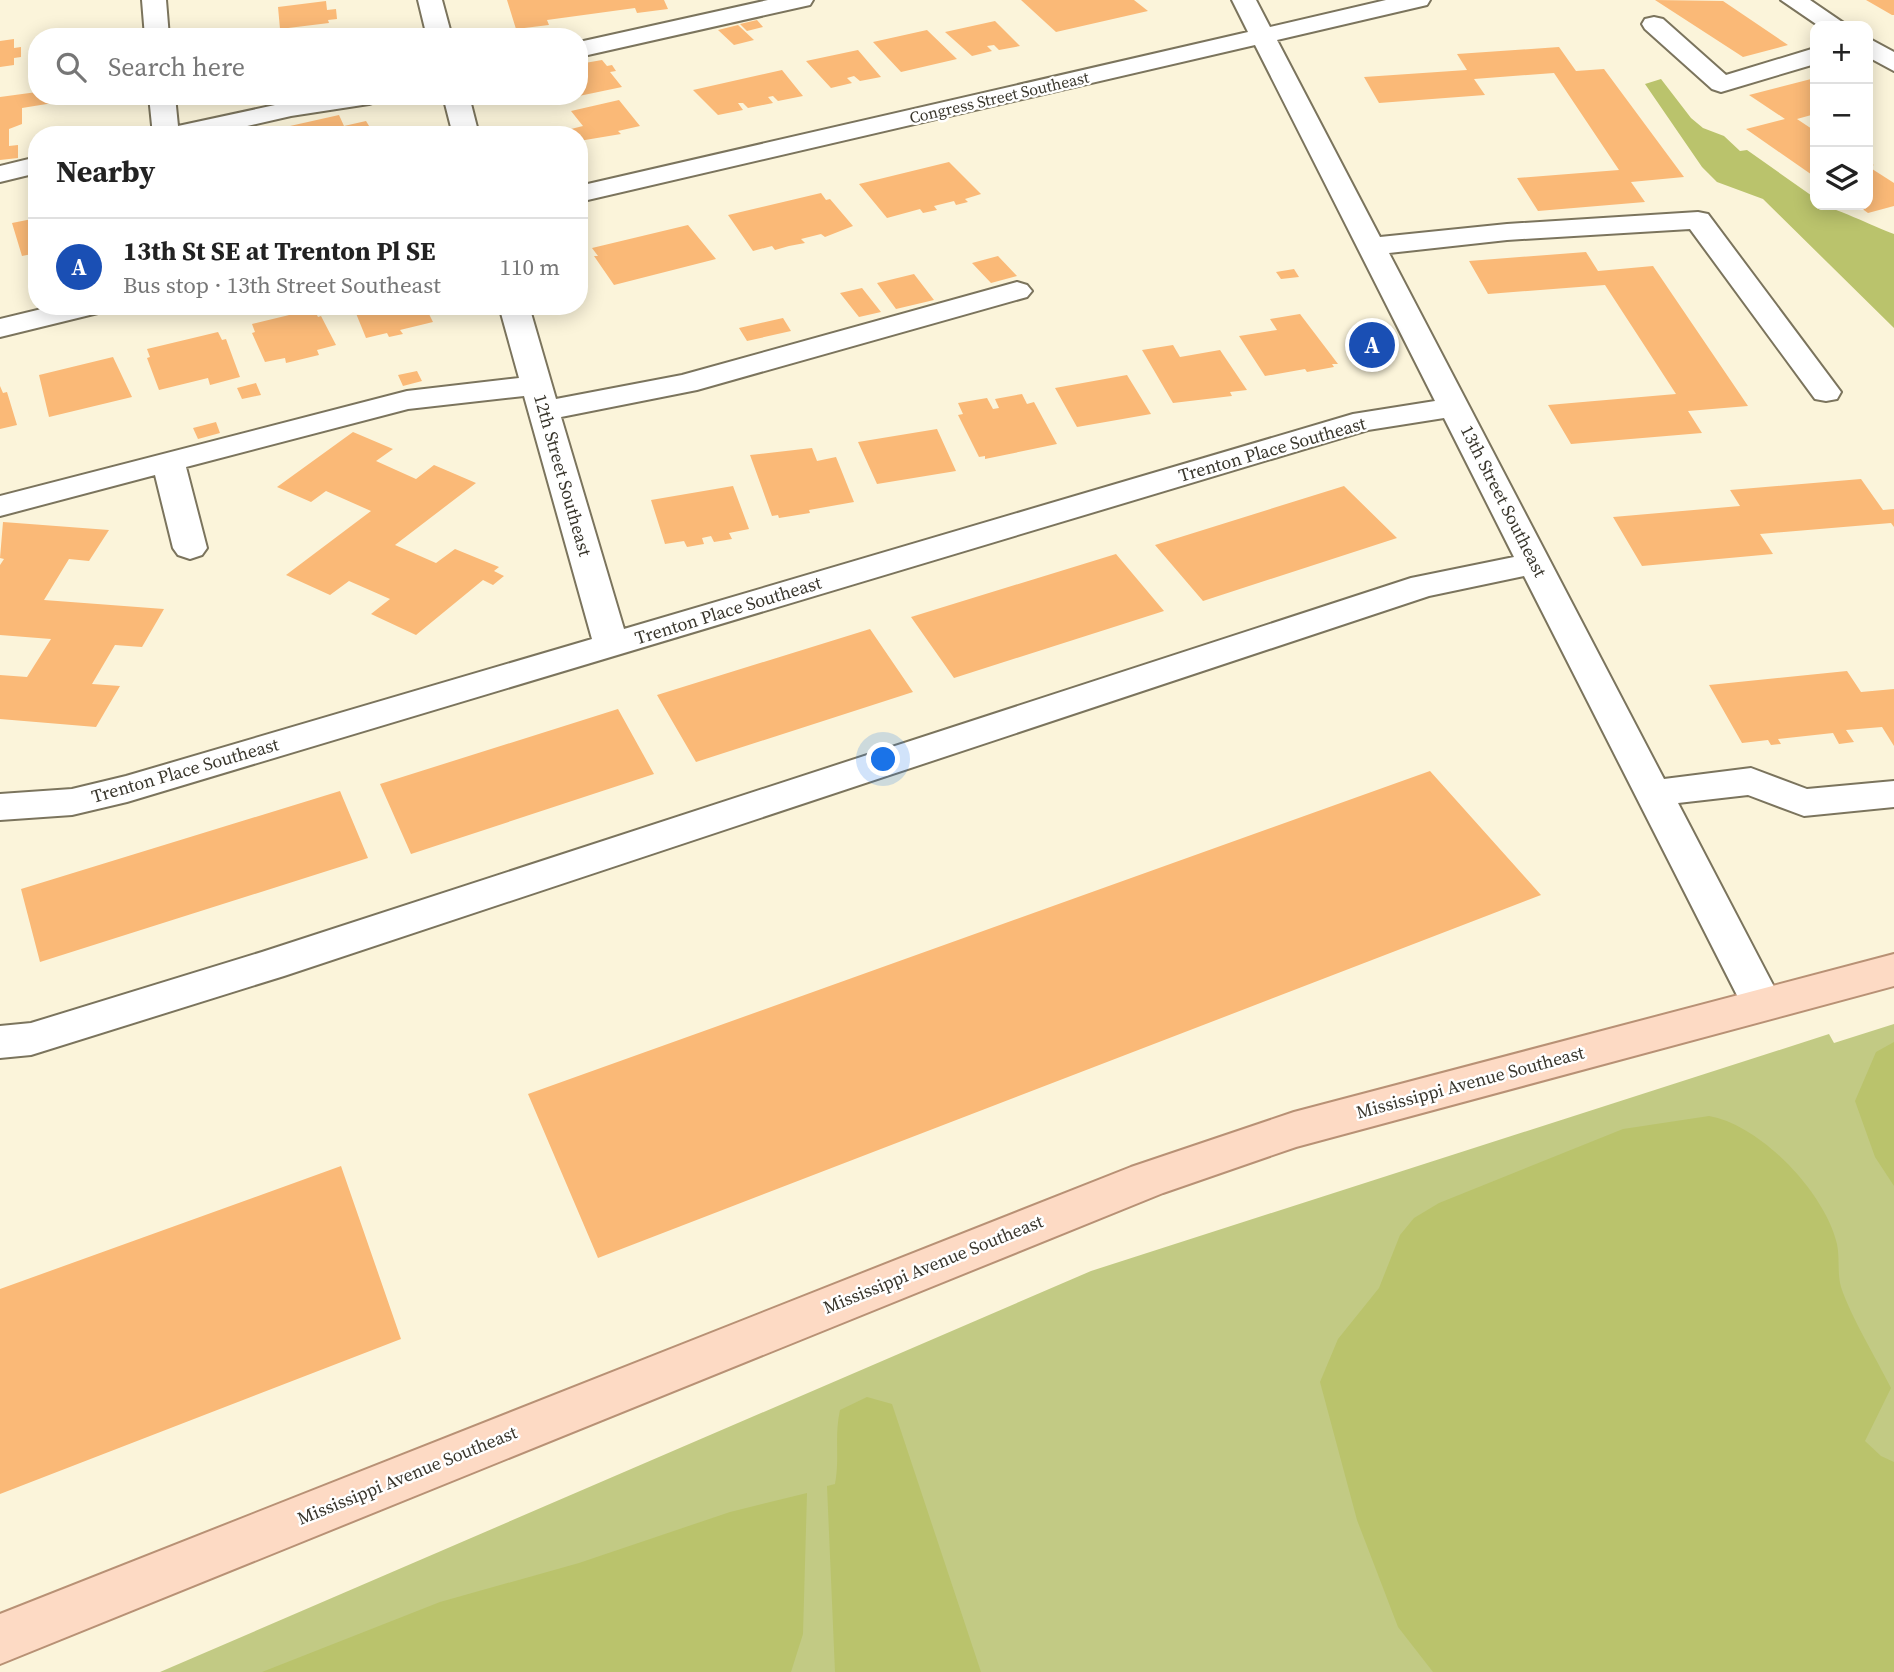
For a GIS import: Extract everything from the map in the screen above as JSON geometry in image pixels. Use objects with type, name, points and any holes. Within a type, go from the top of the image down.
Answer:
[{"type":"main road","name":"Mississippi Avenue Southeast","points":[[0,1639],[1147,1180],[1307,1126],[1894,970]]},
{"type":"street","points":[[154,0],[156,28]]},
{"type":"street","points":[[430,0],[438,28]]},
{"type":"street","points":[[588,47],[721,8],[801,0]]},
{"type":"street","name":"13th Street Southeast","points":[[1244,0],[1762,1004]]},
{"type":"street","name":"Congress Street Southeast","points":[[588,192],[1418,0]]},
{"type":"street","points":[[1793,0],[1828,21]]},
{"type":"street","points":[[1654,24],[1721,84],[1810,57]]},
{"type":"street","points":[[1873,49],[1894,63]]},
{"type":"street","points":[[163,105],[165,126]]},
{"type":"street","points":[[212,126],[310,105]]},
{"type":"street","points":[[458,105],[464,126]]},
{"type":"street","points":[[0,174],[28,167]]},
{"type":"street","points":[[1372,246],[1507,232],[1698,220],[1826,392]]},
{"type":"street","points":[[0,506],[407,400],[541,398],[686,383],[1017,291]]},
{"type":"street","points":[[0,328],[54,315]]},
{"type":"street","name":"12th Street Southeast","points":[[517,315],[611,645]]},
{"type":"street","name":"Trenton Place Southeast","points":[[0,807],[72,802],[127,789],[1364,421],[1456,407]]},
{"type":"street","points":[[168,461],[190,548]]},
{"type":"street","points":[[0,1042],[43,1035],[270,965],[1423,586],[1536,563]]},
{"type":"street","points":[[1655,793],[1751,781],[1804,803],[1894,794]]},
{"type":"green space","points":[[1661,79],[1691,118],[1703,128],[1724,136],[1740,151],[1747,150],[1810,194],[1810,210],[1835,210],[1894,234],[1894,328],[1763,199],[1717,182],[1702,167],[1645,84]]},
{"type":"green space","points":[[1894,1024],[1894,1672],[160,1672],[1091,1271],[1829,1034],[1834,1043]]},
{"type":"green space","points":[[1894,1042],[1894,1186],[1875,1157],[1855,1101],[1876,1052]]},
{"type":"green space","points":[[1709,1116],[1729,1122],[1749,1133],[1769,1147],[1805,1183],[1830,1224],[1837,1244],[1840,1282],[1845,1298],[1891,1388],[1865,1441],[1881,1456],[1894,1462],[1894,1672],[1433,1672],[1398,1627],[1357,1520],[1320,1382],[1338,1339],[1379,1288],[1400,1235],[1414,1218],[1439,1203],[1623,1129]]},
{"type":"green space","points":[[867,1397],[892,1404],[981,1672],[835,1672],[827,1486],[835,1484],[840,1410]]},
{"type":"green space","points":[[807,1493],[803,1634],[791,1672],[262,1672],[440,1602],[579,1563],[730,1512]]},
{"type":"building","points":[[507,0],[664,0],[668,9],[637,13],[635,8],[547,20],[549,25],[516,28]]},
{"type":"building","points":[[1021,0],[1134,0],[1148,11],[1056,32]]},
{"type":"building","points":[[1655,0],[1723,1],[1788,45],[1743,57]]},
{"type":"building","points":[[1866,0],[1894,0],[1894,15],[1892,15]]},
{"type":"building","points":[[326,1],[327,10],[336,9],[337,19],[328,20],[329,23],[280,28],[278,7]]},
{"type":"building","points":[[757,20],[763,27],[747,31],[740,24]]},
{"type":"building","points":[[995,21],[1020,46],[999,50],[994,45],[987,46],[992,51],[972,56],[945,32]]},
{"type":"building","points":[[738,25],[754,40],[734,45],[718,30]]},
{"type":"building","points":[[927,30],[957,59],[901,72],[873,42]]},
{"type":"building","points":[[14,39],[14,48],[21,47],[21,57],[14,58],[14,65],[0,67],[0,41]]},
{"type":"building","points":[[1559,47],[1576,71],[1604,69],[1684,177],[1631,182],[1645,202],[1538,211],[1517,178],[1619,170],[1554,73],[1474,79],[1485,95],[1379,103],[1364,77],[1467,70],[1457,54]]},
{"type":"building","points":[[858,50],[881,77],[860,81],[854,76],[847,78],[852,83],[831,88],[806,61]]},
{"type":"building","points":[[602,60],[607,66],[612,65],[616,71],[610,72],[622,87],[588,94],[588,62]]},
{"type":"building","points":[[782,70],[803,96],[778,101],[773,96],[768,97],[773,103],[748,108],[743,103],[738,103],[743,110],[718,115],[693,90]]},
{"type":"building","points":[[1810,79],[1810,115],[1797,119],[1810,128],[1810,174],[1746,129],[1785,119],[1749,95]]},
{"type":"building","points":[[28,93],[28,105],[41,105],[22,108],[22,124],[9,129],[9,146],[18,145],[18,158],[0,160],[0,97]]},
{"type":"building","points":[[619,100],[640,126],[618,131],[621,134],[588,140],[588,126],[583,126],[571,111]]},
{"type":"building","points":[[339,115],[344,126],[290,126]]},
{"type":"building","points":[[366,121],[369,126],[344,126]]},
{"type":"building","points":[[949,162],[981,194],[965,199],[968,202],[956,205],[954,201],[934,206],[937,210],[923,213],[920,209],[887,218],[859,184]]},
{"type":"building","points":[[1873,170],[1894,183],[1894,206],[1868,213],[1864,210],[1873,210]]},
{"type":"building","points":[[821,193],[826,200],[830,199],[853,226],[825,237],[821,234],[801,239],[805,243],[775,250],[772,246],[753,251],[728,215]]},
{"type":"building","points":[[28,220],[28,255],[22,256],[12,223]]},
{"type":"building","points":[[688,225],[716,259],[614,285],[594,256],[598,256],[592,248]]},
{"type":"building","points":[[1586,252],[1598,271],[1653,266],[1748,406],[1688,411],[1702,433],[1571,444],[1548,405],[1676,394],[1605,285],[1488,294],[1469,261]]},
{"type":"building","points":[[998,256],[1017,276],[991,283],[972,263]]},
{"type":"building","points":[[1294,269],[1299,277],[1281,279],[1276,272]]},
{"type":"building","points":[[914,274],[934,300],[896,309],[877,283]]},
{"type":"building","points":[[862,288],[881,312],[859,317],[840,293]]},
{"type":"building","points":[[1300,314],[1338,364],[1307,372],[1305,369],[1265,376],[1239,336],[1277,330],[1270,319]]},
{"type":"building","points":[[289,315],[321,316],[336,345],[317,350],[319,355],[286,363],[285,358],[265,362],[252,333],[255,332],[252,324]]},
{"type":"building","points":[[357,315],[430,315],[433,322],[400,330],[403,334],[389,337],[387,333],[366,338]]},
{"type":"building","points":[[783,318],[791,331],[747,341],[739,328]]},
{"type":"building","points":[[218,332],[222,340],[226,339],[240,377],[210,385],[208,378],[159,390],[147,358],[150,357],[147,349]]},
{"type":"building","points":[[1173,345],[1180,357],[1220,350],[1247,390],[1230,392],[1232,396],[1173,403],[1142,350]]},
{"type":"building","points":[[113,357],[132,397],[49,417],[39,375]]},
{"type":"building","points":[[417,371],[422,381],[403,386],[398,375]]},
{"type":"building","points":[[1127,375],[1151,414],[1077,427],[1055,388]]},
{"type":"building","points":[[256,383],[261,395],[242,399],[237,388]]},
{"type":"building","points":[[0,386],[3,393],[7,392],[17,425],[0,429]]},
{"type":"building","points":[[1022,394],[1027,404],[1034,402],[1057,444],[985,459],[985,456],[979,457],[958,415],[963,414],[958,403],[987,398],[993,409],[999,408],[995,399]]},
{"type":"building","points":[[216,422],[220,433],[198,439],[193,428]]},
{"type":"building","points":[[937,429],[956,471],[877,484],[858,442]]},
{"type":"building","points":[[353,432],[393,449],[376,461],[416,479],[434,465],[476,483],[395,545],[436,563],[455,549],[499,567],[494,571],[504,576],[493,585],[483,580],[416,635],[371,614],[390,599],[349,581],[330,595],[286,575],[371,511],[326,491],[311,502],[277,487]]},
{"type":"building","points":[[812,448],[817,461],[836,457],[854,502],[809,510],[810,513],[779,518],[778,515],[772,516],[750,455]]},
{"type":"building","points":[[1861,479],[1883,510],[1894,509],[1894,527],[1891,523],[1760,534],[1773,554],[1642,566],[1613,517],[1740,506],[1730,490]]},
{"type":"building","points":[[733,486],[749,529],[729,533],[732,539],[714,542],[711,536],[702,538],[704,544],[687,547],[684,541],[665,544],[651,500]]},
{"type":"building","points":[[1344,486],[1397,538],[1203,601],[1155,545]]},
{"type":"building","points":[[3,522],[109,530],[89,561],[69,559],[44,600],[164,609],[142,647],[115,645],[92,684],[120,686],[96,727],[0,719],[0,675],[27,677],[51,639],[0,635]]},
{"type":"building","points":[[1116,554],[1164,611],[954,678],[911,617]]},
{"type":"building","points":[[870,629],[913,692],[696,762],[657,695]]},
{"type":"building","points":[[1847,671],[1861,692],[1894,689],[1894,746],[1882,727],[1846,730],[1854,742],[1839,744],[1833,733],[1778,739],[1781,744],[1771,745],[1768,740],[1742,743],[1709,685]]},
{"type":"building","points":[[618,709],[654,774],[411,854],[380,784]]},
{"type":"building","points":[[1430,771],[1541,895],[598,1258],[528,1094]]},
{"type":"building","points":[[340,791],[368,858],[40,962],[21,889]]},
{"type":"building","points":[[341,1166],[401,1339],[0,1494],[0,1289]]},
{"type":"place","name":"13th St SE at Trenton Pl SE","points":[[1372,345]]}]
